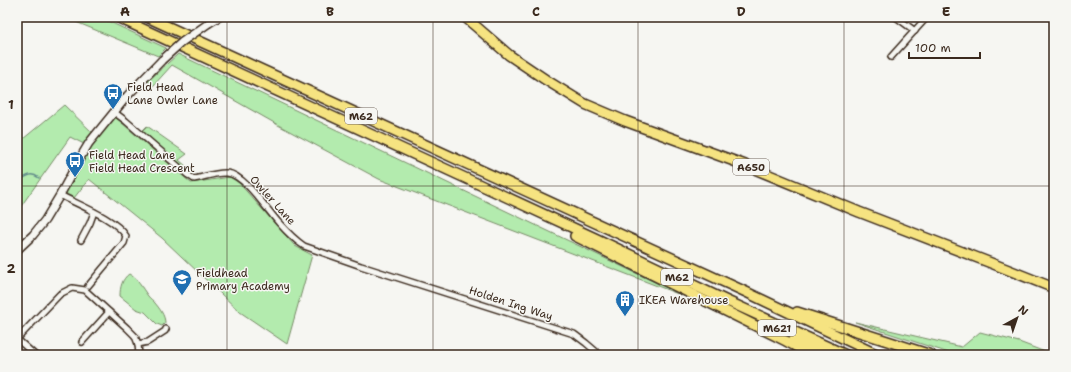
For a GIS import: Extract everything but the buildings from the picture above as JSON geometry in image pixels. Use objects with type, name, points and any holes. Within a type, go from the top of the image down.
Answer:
[{"type":"highway","name":"M62","points":[[117,17],[846,355]]},
{"type":"highway","name":"M62","points":[[147,17],[765,301],[878,355]]},
{"type":"highway","name":"A650","points":[[465,17],[509,55],[585,104],[625,121],[745,165],[859,212],[991,262],[1054,288]]},
{"type":"highway","name":"M62","points":[[508,198],[555,226],[786,340],[812,355]]},
{"type":"highway","name":"M621","points":[[727,301],[826,355]]},
{"type":"highway","name":"M621","points":[[765,301],[931,355]]},
{"type":"main road","points":[[17,250],[33,235],[45,220],[89,143],[140,81],[182,42],[219,17]]},
{"type":"street","points":[[896,17],[915,31]]},
{"type":"street","points":[[891,57],[927,17]]},
{"type":"street","name":"Owler Lane","points":[[114,112],[194,179],[217,173],[229,173],[241,179],[280,224],[304,246],[410,281]]},
{"type":"street","points":[[60,195],[116,225],[126,236],[124,243],[88,286]]},
{"type":"street","points":[[81,240],[94,212]]},
{"type":"street","name":"Holden Ing Way","points":[[410,281],[574,334],[586,342],[600,355]]},
{"type":"street","points":[[35,355],[17,339],[60,294],[72,288],[85,290],[135,336],[140,355]]},
{"type":"street","points":[[82,342],[109,312]]},
{"type":"street","points":[[138,344],[148,342],[166,329]]},
{"type":"green space","points":[[64,17],[99,17],[166,48],[158,56]]},
{"type":"green space","points":[[178,54],[686,297],[379,179],[278,125],[172,65],[153,86],[148,81]]},
{"type":"green space","points":[[64,105],[93,133],[84,144],[70,137],[17,211],[17,144]]},
{"type":"green space","points":[[114,116],[191,183],[230,177],[239,183],[295,246],[312,255],[287,344],[240,312],[162,238],[89,179],[74,198],[65,193],[90,146]]},
{"type":"green space","points":[[147,126],[187,154],[179,160],[194,173],[191,174],[141,132]]},
{"type":"green space","points":[[129,274],[137,281],[162,312],[165,323],[162,326],[157,324],[145,312],[136,309],[120,296],[122,284]]},
{"type":"green space","points":[[855,322],[962,347],[980,332],[1019,342],[1053,355],[955,355]]},
{"type":"waterway","points":[[17,182],[30,175],[39,178]]},
{"type":"place","name":"Field Head Lane Owler Lane","points":[[113,110]]},
{"type":"place","name":"Field Head Lane Field Head Crescent","points":[[75,178]]},
{"type":"place","name":"Fieldhead Primary Academy","points":[[182,296]]},
{"type":"place","name":"IKEA Warehouse","points":[[625,317]]}]
